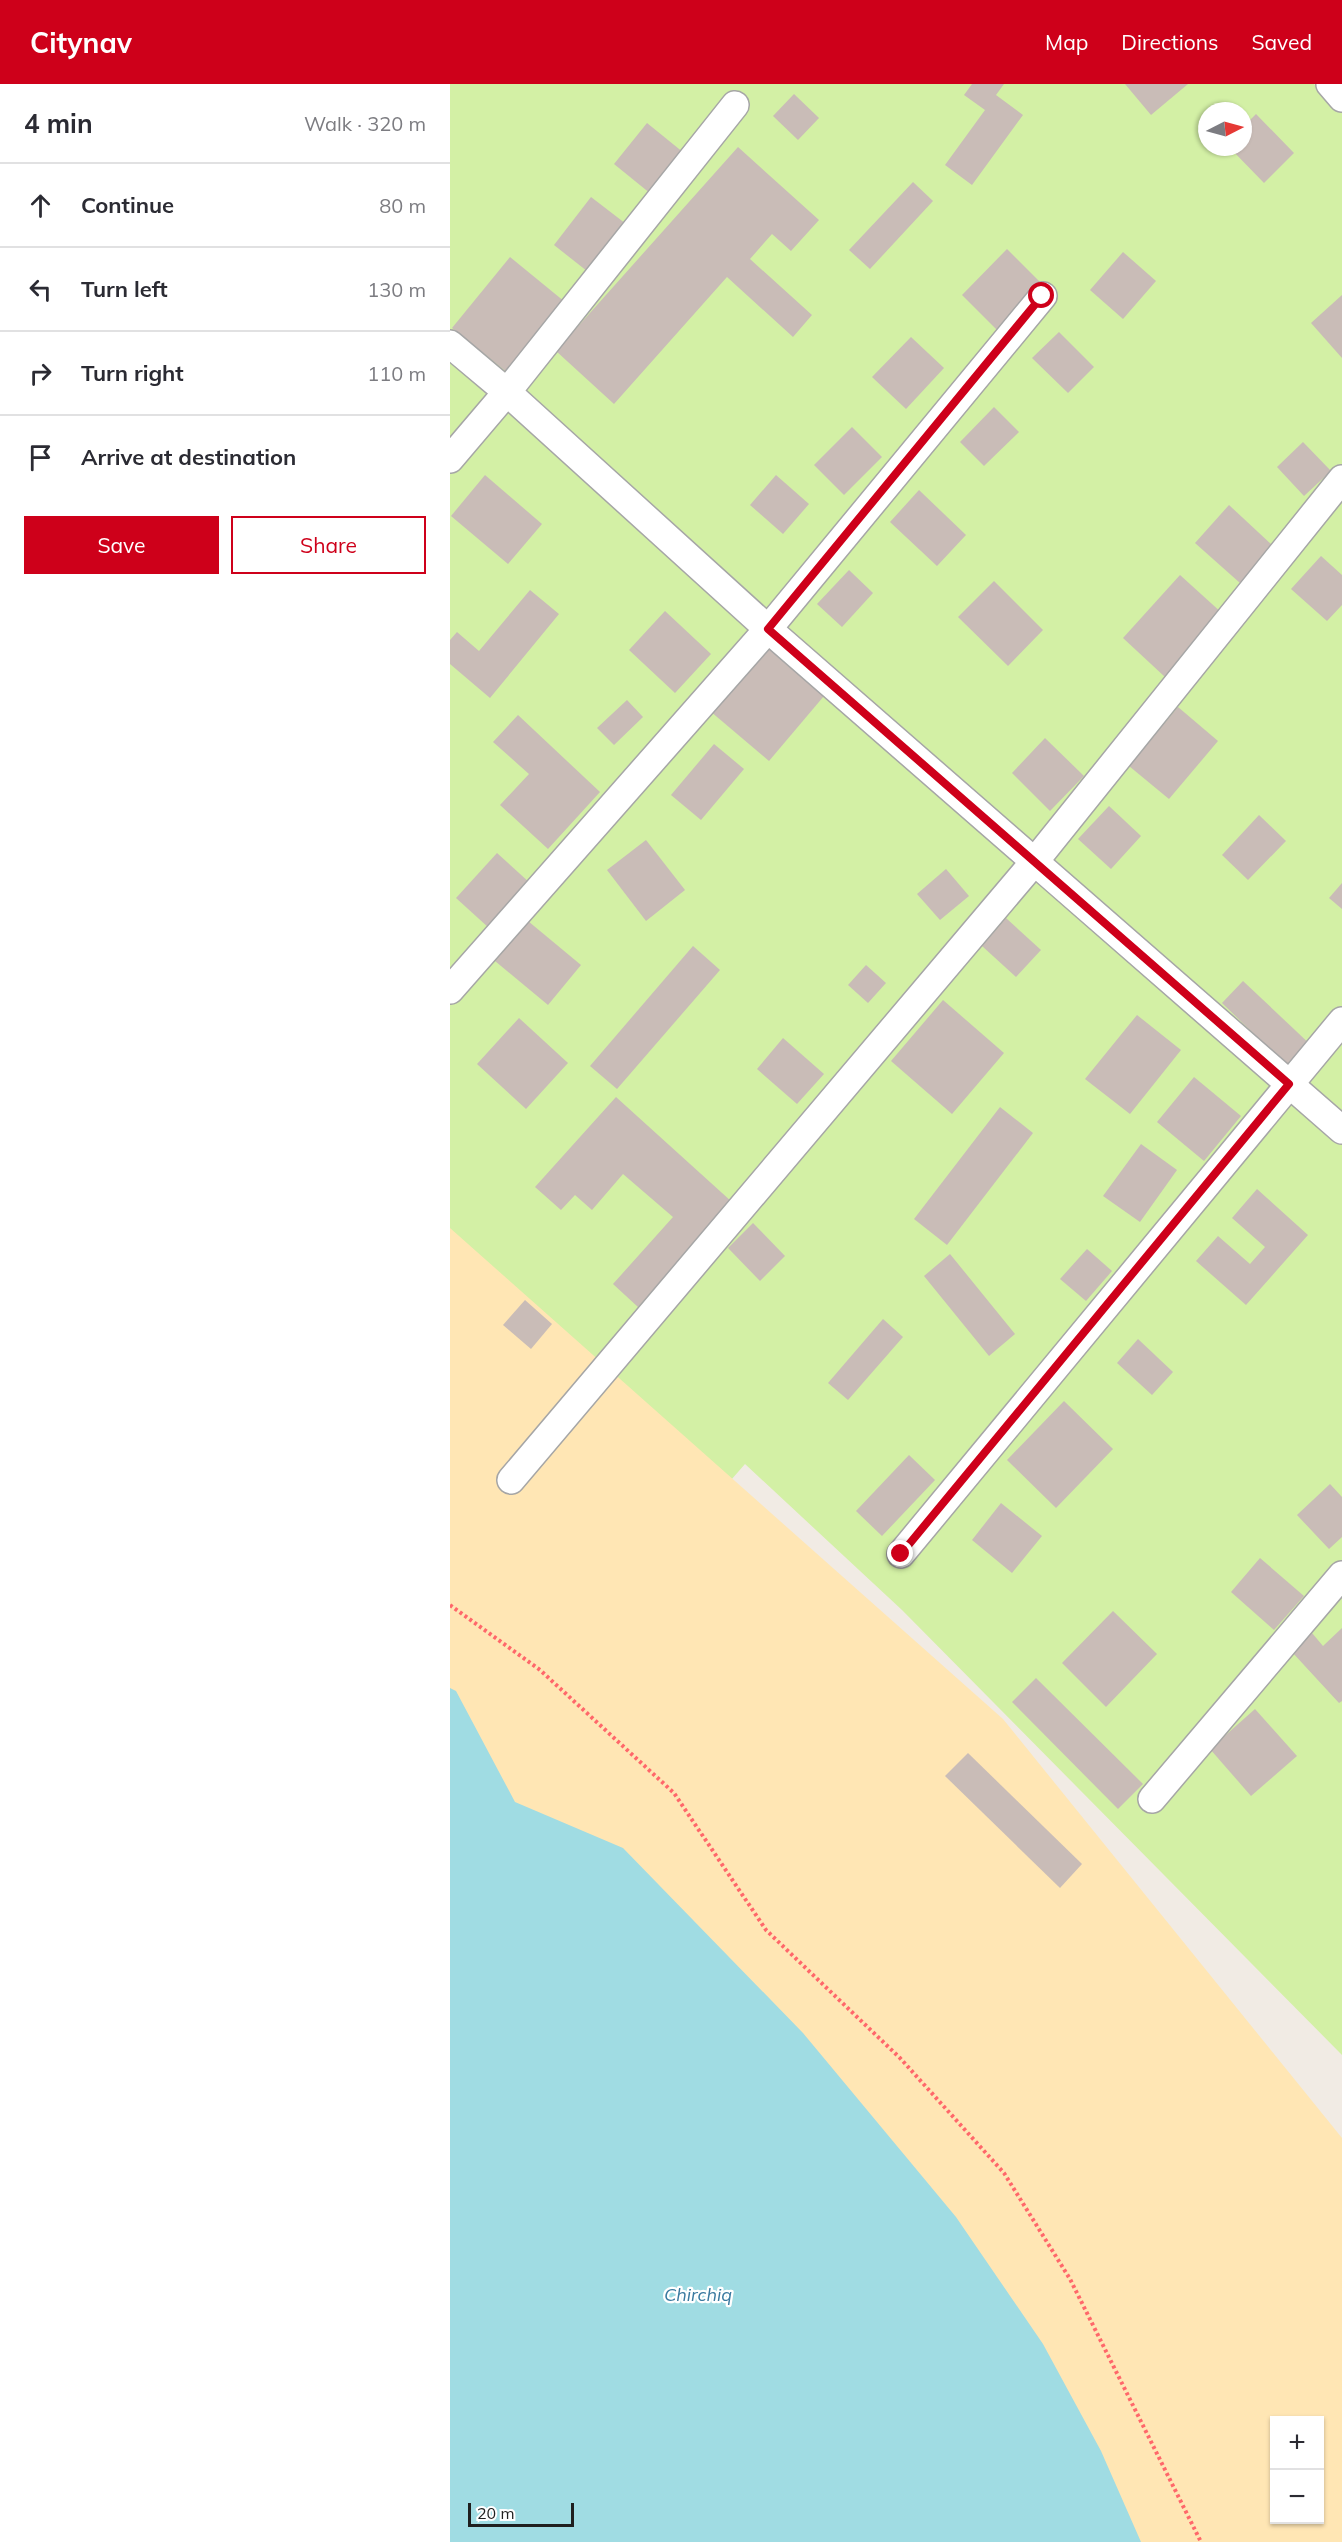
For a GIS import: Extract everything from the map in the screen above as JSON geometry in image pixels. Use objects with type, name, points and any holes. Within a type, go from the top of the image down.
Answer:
[{"type":"street","points":[[1330,84],[1342,98]]},
{"type":"street","points":[[450,459],[507,392],[735,105]]},
{"type":"street","points":[[450,990],[768,629],[1042,296]]},
{"type":"street","points":[[450,344],[507,392],[768,629],[1342,1131]]},
{"type":"street","points":[[511,1480],[1035,861],[1342,479]]},
{"type":"street","points":[[901,1554],[1342,1021]]},
{"type":"street","points":[[1152,1799],[1342,1575]]},
{"type":"path","points":[[450,1605],[540,1670],[674,1793],[766,1930],[900,2058],[1004,2173],[1070,2279],[1201,2542]]},
{"type":"green space","points":[[450,84],[1314,84],[1342,112],[1342,2055],[902,1610],[745,1464],[697,1519],[450,1472]]},
{"type":"sand","points":[[450,1228],[1003,1719],[1342,2138],[1342,2542],[450,2542]]},
{"type":"water","name":"Chirchiq","points":[[450,1688],[456,1691],[515,1802],[623,1848],[803,2033],[956,2217],[1043,2344],[1101,2451],[1141,2542],[450,2542]]},
{"type":"building","points":[[972,84],[1004,84],[996,95],[1023,115],[972,185],[945,165],[985,110],[964,95]]},
{"type":"building","points":[[1125,84],[1188,84],[1151,115]]},
{"type":"building","points":[[794,94],[819,118],[798,140],[773,116]]},
{"type":"building","points":[[1256,114],[1294,153],[1264,183],[1238,156],[1252,156],[1252,118]]},
{"type":"building","points":[[647,123],[684,153],[651,194],[614,164]]},
{"type":"building","points":[[738,147],[819,220],[791,251],[772,234],[750,259],[812,315],[793,337],[727,277],[614,404],[556,351]]},
{"type":"building","points":[[913,182],[933,201],[870,269],[849,250]]},
{"type":"building","points":[[591,197],[630,227],[592,275],[554,245]]},
{"type":"building","points":[[1007,249],[1042,284],[997,330],[962,295]]},
{"type":"building","points":[[1123,252],[1156,281],[1123,319],[1090,290]]},
{"type":"building","points":[[510,257],[565,302],[508,373],[452,328]]},
{"type":"building","points":[[1342,295],[1342,358],[1311,323]]},
{"type":"building","points":[[1059,332],[1094,367],[1068,393],[1032,358]]},
{"type":"building","points":[[911,337],[944,368],[906,409],[872,377]]},
{"type":"building","points":[[994,407],[1019,432],[984,466],[960,442]]},
{"type":"building","points":[[852,427],[882,457],[844,495],[814,465]]},
{"type":"building","points":[[1303,442],[1331,471],[1304,496],[1277,467]]},
{"type":"building","points":[[485,475],[542,524],[508,564],[451,516]]},
{"type":"building","points":[[776,475],[809,504],[783,534],[750,505]]},
{"type":"building","points":[[919,490],[966,535],[937,566],[890,522]]},
{"type":"building","points":[[1229,505],[1273,546],[1240,583],[1195,543]]},
{"type":"building","points":[[1321,556],[1342,575],[1342,605],[1327,621],[1291,589]]},
{"type":"building","points":[[849,570],[873,593],[842,627],[817,604]]},
{"type":"building","points":[[1180,575],[1223,614],[1165,677],[1123,638]]},
{"type":"building","points":[[994,581],[1043,630],[1008,666],[958,617]]},
{"type":"building","points":[[530,590],[559,614],[490,698],[450,664],[450,640],[457,632],[479,651]]},
{"type":"building","points":[[665,611],[711,654],[675,693],[629,650]]},
{"type":"building","points":[[765,645],[824,696],[769,761],[710,711]]},
{"type":"building","points":[[627,700],[643,717],[614,745],[597,728]]},
{"type":"building","points":[[1178,707],[1218,741],[1169,799],[1129,766]]},
{"type":"building","points":[[518,715],[600,792],[548,849],[500,805],[529,774],[493,742]]},
{"type":"building","points":[[1045,738],[1084,776],[1050,811],[1012,773]]},
{"type":"building","points":[[714,744],[744,769],[701,820],[671,795]]},
{"type":"building","points":[[1109,806],[1141,836],[1111,869],[1078,839]]},
{"type":"building","points":[[1259,815],[1286,841],[1248,880],[1222,855]]},
{"type":"building","points":[[646,840],[685,890],[646,921],[607,870]]},
{"type":"building","points":[[497,853],[530,883],[489,928],[456,898]]},
{"type":"building","points":[[946,869],[969,896],[940,920],[917,894]]},
{"type":"building","points":[[1342,883],[1342,909],[1329,898]]},
{"type":"building","points":[[1006,918],[1041,950],[1016,977],[982,946]]},
{"type":"building","points":[[528,921],[581,965],[548,1005],[495,961]]},
{"type":"building","points":[[693,946],[720,970],[617,1089],[590,1066]]},
{"type":"building","points":[[866,965],[886,983],[868,1003],[848,985]]},
{"type":"building","points":[[1243,981],[1314,1048],[1292,1071],[1222,1003]]},
{"type":"building","points":[[943,1000],[1004,1053],[952,1114],[891,1061]]},
{"type":"building","points":[[1137,1015],[1181,1050],[1130,1114],[1085,1079]]},
{"type":"building","points":[[519,1018],[568,1063],[526,1109],[477,1064]]},
{"type":"building","points":[[783,1038],[824,1074],[797,1104],[757,1069]]},
{"type":"building","points":[[1194,1077],[1241,1116],[1204,1161],[1157,1122]]},
{"type":"building","points":[[616,1097],[732,1202],[638,1307],[613,1284],[673,1217],[623,1174],[592,1210],[575,1195],[561,1210],[535,1187]]},
{"type":"building","points":[[1000,1107],[1033,1133],[947,1245],[914,1219]]},
{"type":"building","points":[[1141,1144],[1177,1170],[1140,1222],[1103,1196]]},
{"type":"building","points":[[1257,1189],[1308,1235],[1246,1305],[1196,1261],[1218,1236],[1250,1264],[1265,1247],[1232,1218]]},
{"type":"building","points":[[753,1223],[785,1256],[760,1281],[728,1248]]},
{"type":"building","points":[[1087,1249],[1112,1271],[1086,1301],[1060,1279]]},
{"type":"building","points":[[950,1254],[1015,1334],[989,1356],[924,1276]]},
{"type":"building","points":[[525,1300],[552,1324],[531,1349],[503,1325]]},
{"type":"building","points":[[883,1319],[903,1337],[848,1400],[828,1383]]},
{"type":"building","points":[[1138,1339],[1173,1372],[1152,1395],[1117,1363]]},
{"type":"building","points":[[1064,1401],[1113,1449],[1056,1508],[1007,1460]]},
{"type":"building","points":[[909,1455],[935,1480],[882,1536],[856,1511]]},
{"type":"building","points":[[1330,1484],[1342,1497],[1342,1537],[1329,1549],[1297,1515]]},
{"type":"building","points":[[1001,1503],[1042,1536],[1012,1573],[972,1540]]},
{"type":"building","points":[[1260,1558],[1304,1596],[1274,1630],[1231,1592]]},
{"type":"building","points":[[1113,1611],[1157,1654],[1106,1707],[1062,1663]]},
{"type":"building","points":[[1342,1628],[1342,1701],[1339,1703],[1292,1652],[1312,1633],[1323,1646]]},
{"type":"building","points":[[1036,1678],[1143,1784],[1118,1809],[1012,1702]]},
{"type":"building","points":[[1255,1709],[1297,1756],[1251,1796],[1210,1749]]},
{"type":"building","points":[[968,1753],[1082,1864],[1060,1888],[945,1776]]},
{"type":"route","points":[[901,1554],[1289,1084],[768,629],[1042,296]]}]
